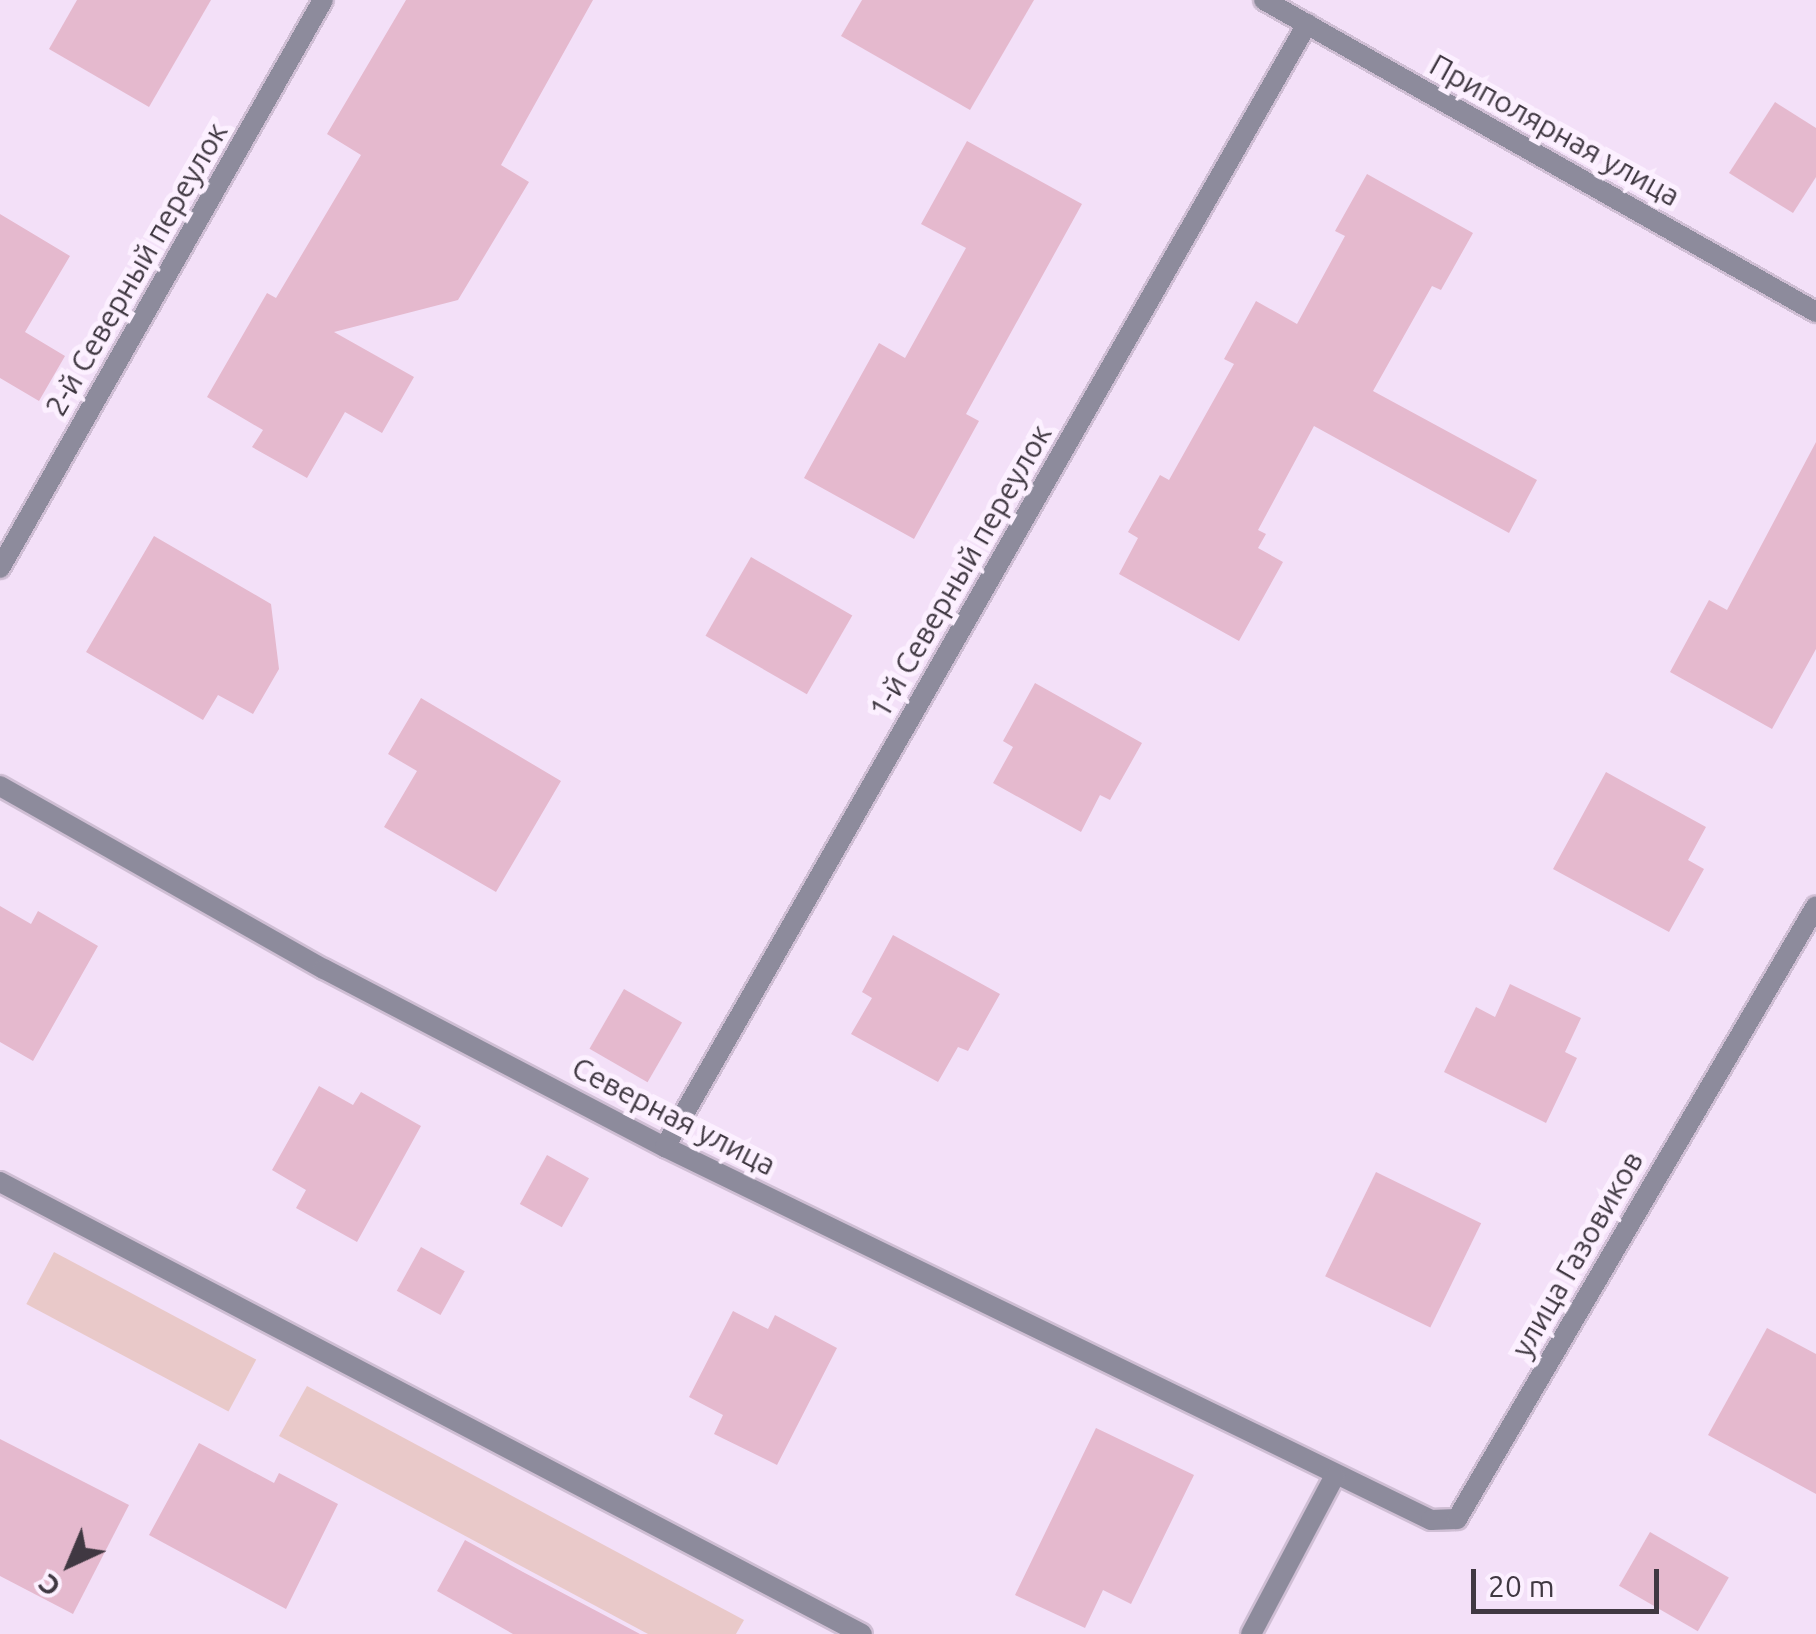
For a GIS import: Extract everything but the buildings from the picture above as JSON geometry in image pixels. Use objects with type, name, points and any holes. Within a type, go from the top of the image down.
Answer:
[{"type":"street","name":"2-й Северный переулок","points":[[0,568],[323,0]]},
{"type":"street","name":"Приполярная улица","points":[[1264,0],[1816,312]]},
{"type":"street","name":"1-й Северный переулок","points":[[665,1147],[1307,24]]},
{"type":"street","name":"Северная улица","points":[[0,786],[324,968],[665,1147],[1334,1477]]},
{"type":"street","name":"улица Газовиков","points":[[1334,1477],[1431,1520],[1456,1519],[1816,906]]},
{"type":"street","points":[[0,1182],[862,1634]]},
{"type":"street","points":[[1251,1634],[1334,1477]]},
{"type":"shaded area","points":[[54,1252],[256,1360],[228,1412],[26,1304]]},
{"type":"shaded area","points":[[307,1386],[744,1620],[736,1634],[648,1634],[279,1436]]}]
